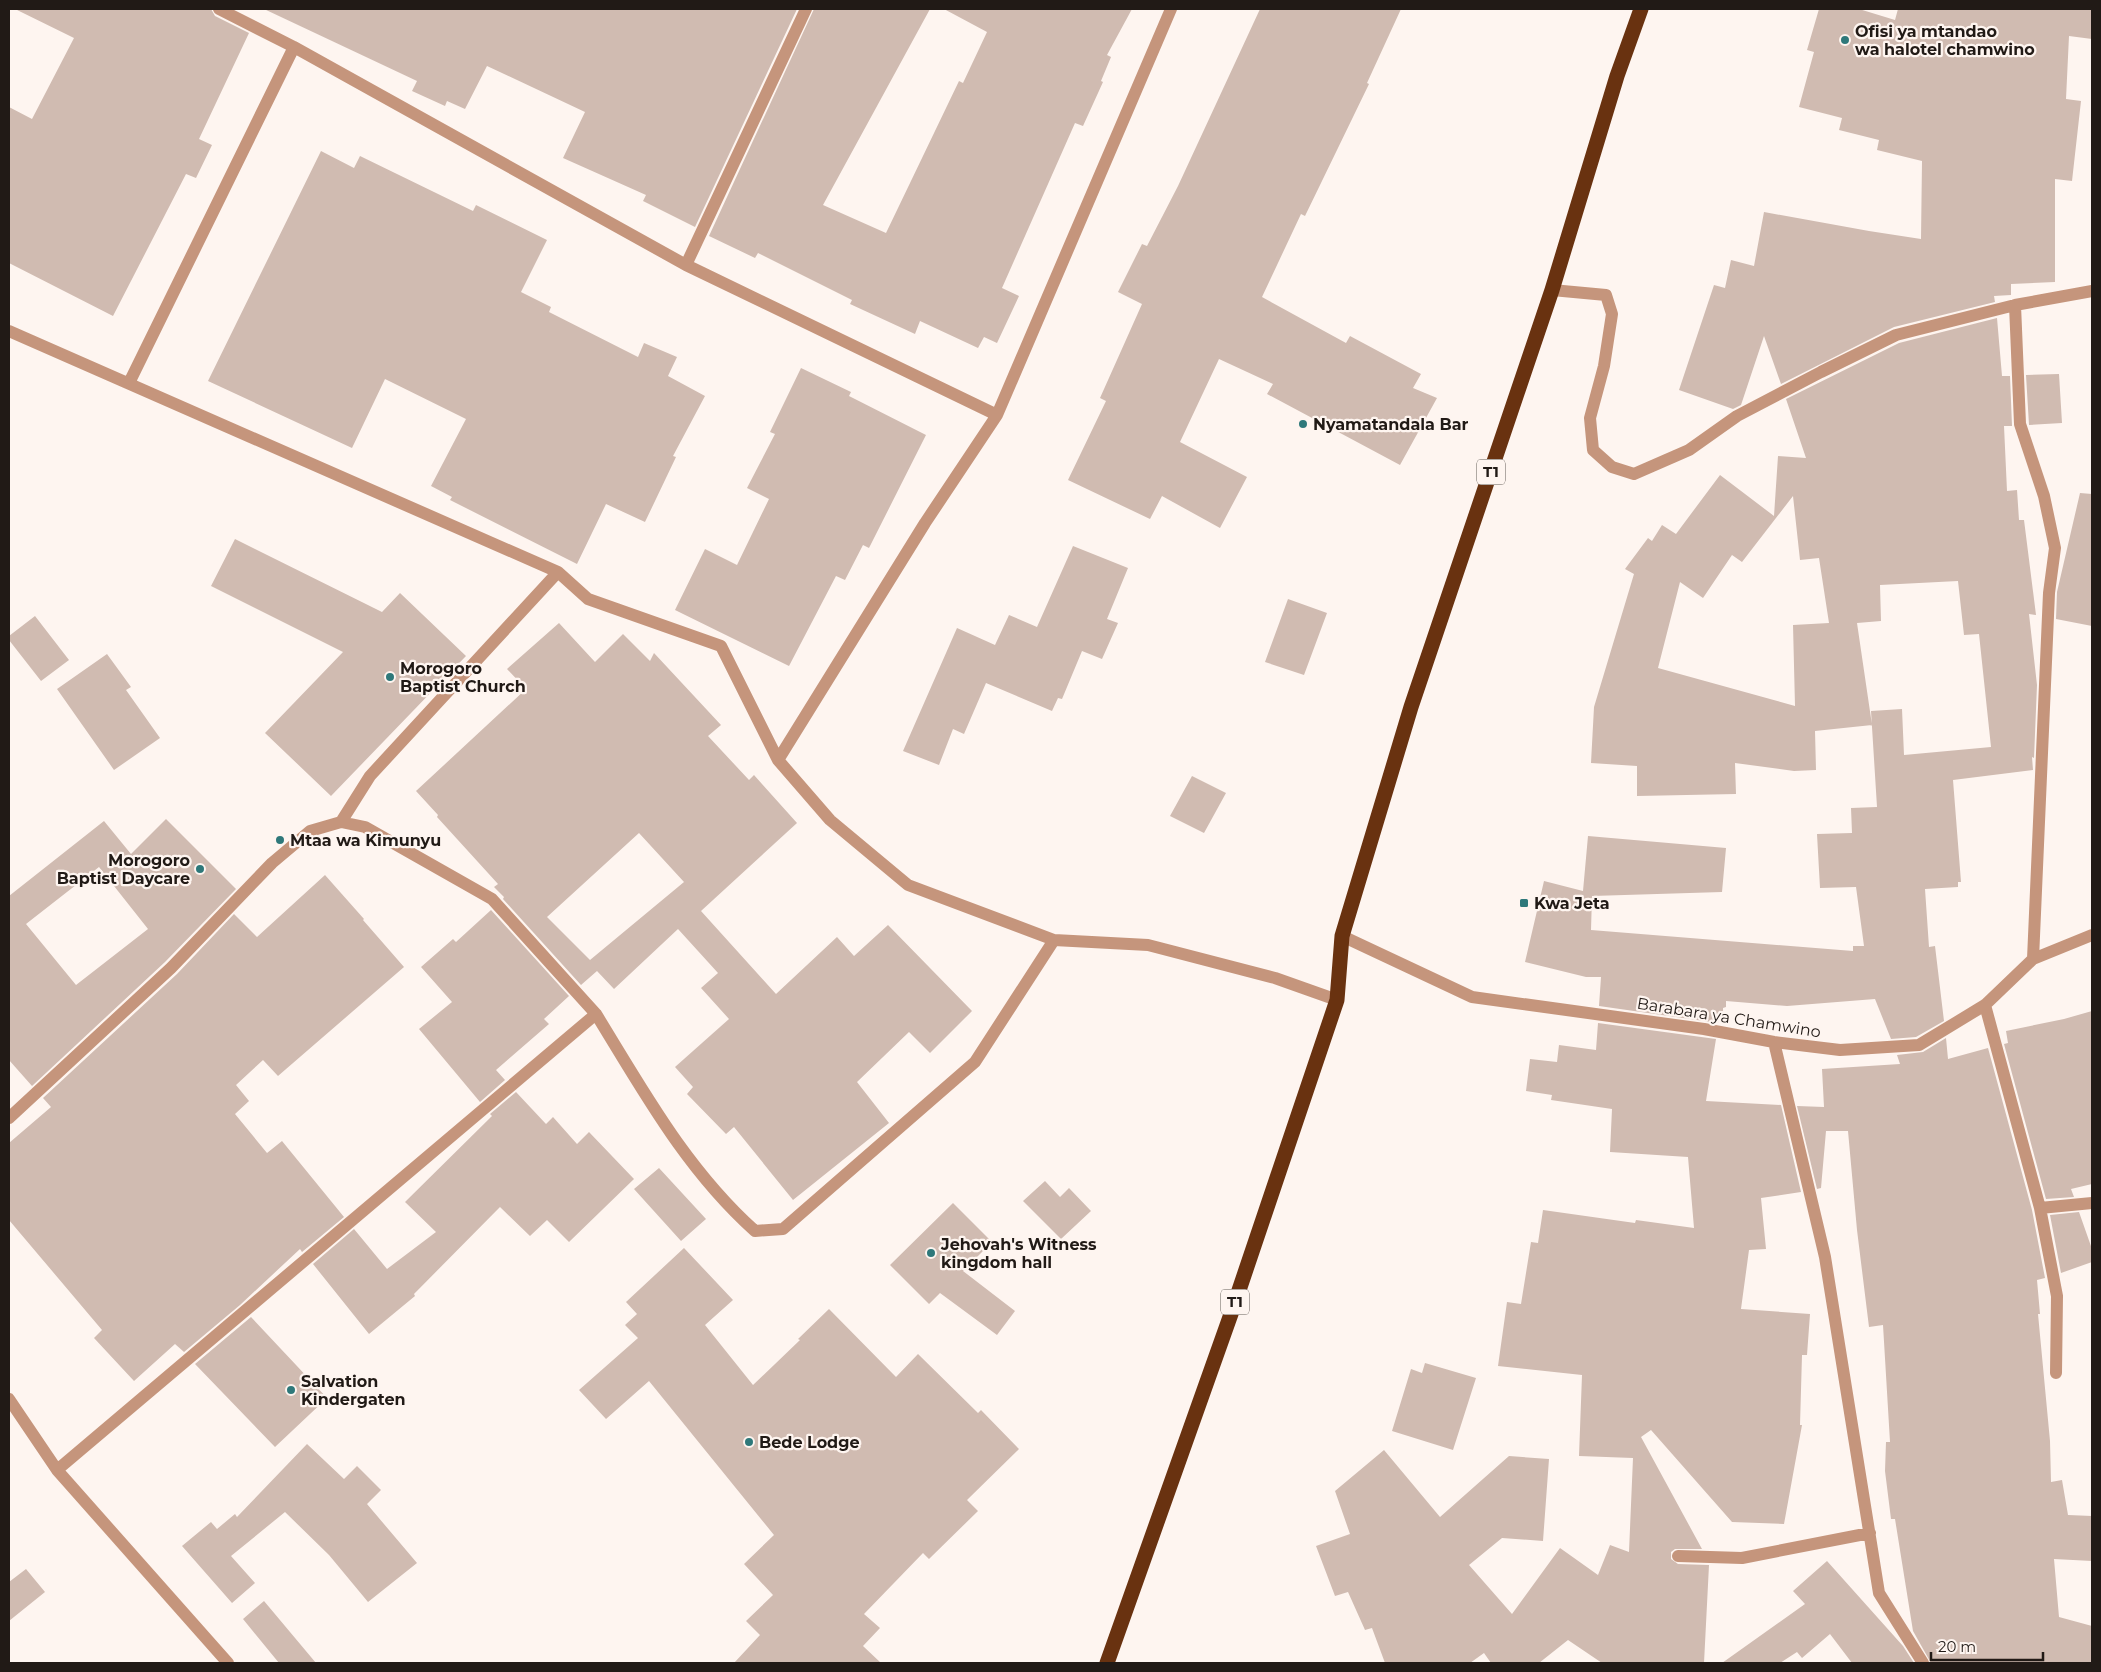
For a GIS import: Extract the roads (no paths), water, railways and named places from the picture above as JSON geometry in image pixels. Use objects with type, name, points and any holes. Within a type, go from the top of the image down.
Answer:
[{"type":"highway","name":"T1","points":[[1107,1663],[1231,1314],[1337,1000],[1342,936],[1411,707],[1552,290],[1617,76],[1641,9]]},
{"type":"street","points":[[219,9],[294,47],[686,264],[997,415]]},
{"type":"street","points":[[686,264],[806,9]]},
{"type":"street","points":[[778,760],[925,523],[997,415],[1171,9]]},
{"type":"street","points":[[129,384],[294,47]]},
{"type":"street","points":[[1552,290],[1606,295],[1612,314],[1604,366],[1590,418],[1593,450],[1612,467],[1634,474],[1690,450],[1737,416],[1821,372],[1896,336],[2014,305],[2092,291]]},
{"type":"street","points":[[2014,305],[2020,424],[2044,496],[2055,548],[2049,593],[2033,960]]},
{"type":"street","points":[[9,331],[558,572],[588,599],[721,646],[778,760],[830,820],[908,885],[1054,940],[1148,945],[1275,978],[1337,1000]]},
{"type":"street","points":[[341,822],[370,776],[558,572]]},
{"type":"street","points":[[9,1118],[171,968],[272,863],[310,830],[341,822],[366,827],[492,899],[596,1014],[671,1136],[728,1206],[755,1231],[783,1230],[975,1062],[1054,940]]},
{"type":"street","name":"Barabara ya Chamwino","points":[[1342,936],[1472,997],[1840,1050],[1918,1045],[1985,1005],[2033,960],[2092,935]]},
{"type":"street","points":[[1985,1005],[2040,1208],[2057,1296],[2056,1374]]},
{"type":"street","points":[[57,1470],[596,1014]]},
{"type":"street","points":[[1774,1042],[1825,1257],[1879,1593],[1923,1663]]},
{"type":"street","points":[[2040,1208],[2092,1203]]},
{"type":"street","points":[[9,1399],[57,1470],[228,1663]]},
{"type":"street","points":[[1678,1556],[1742,1558],[1870,1533]]},
{"type":"place","name":"Ofisi ya mtandao wa halotel chamwino","points":[[1845,40]]},
{"type":"place","name":"Nyamatandala Bar","points":[[1303,424]]},
{"type":"place","name":"Morogoro Baptist Church","points":[[390,677]]},
{"type":"place","name":"Mtaa wa Kimunyu","points":[[280,840]]},
{"type":"place","name":"Morogoro Baptist Daycare","points":[[200,869]]},
{"type":"place","name":"Kwa Jeta","points":[[1524,903]]},
{"type":"place","name":"Jehovah's Witness kingdom hall","points":[[931,1253]]},
{"type":"place","name":"Salvation Kindergaten","points":[[291,1390]]},
{"type":"place","name":"Bede Lodge","points":[[749,1442]]}]
